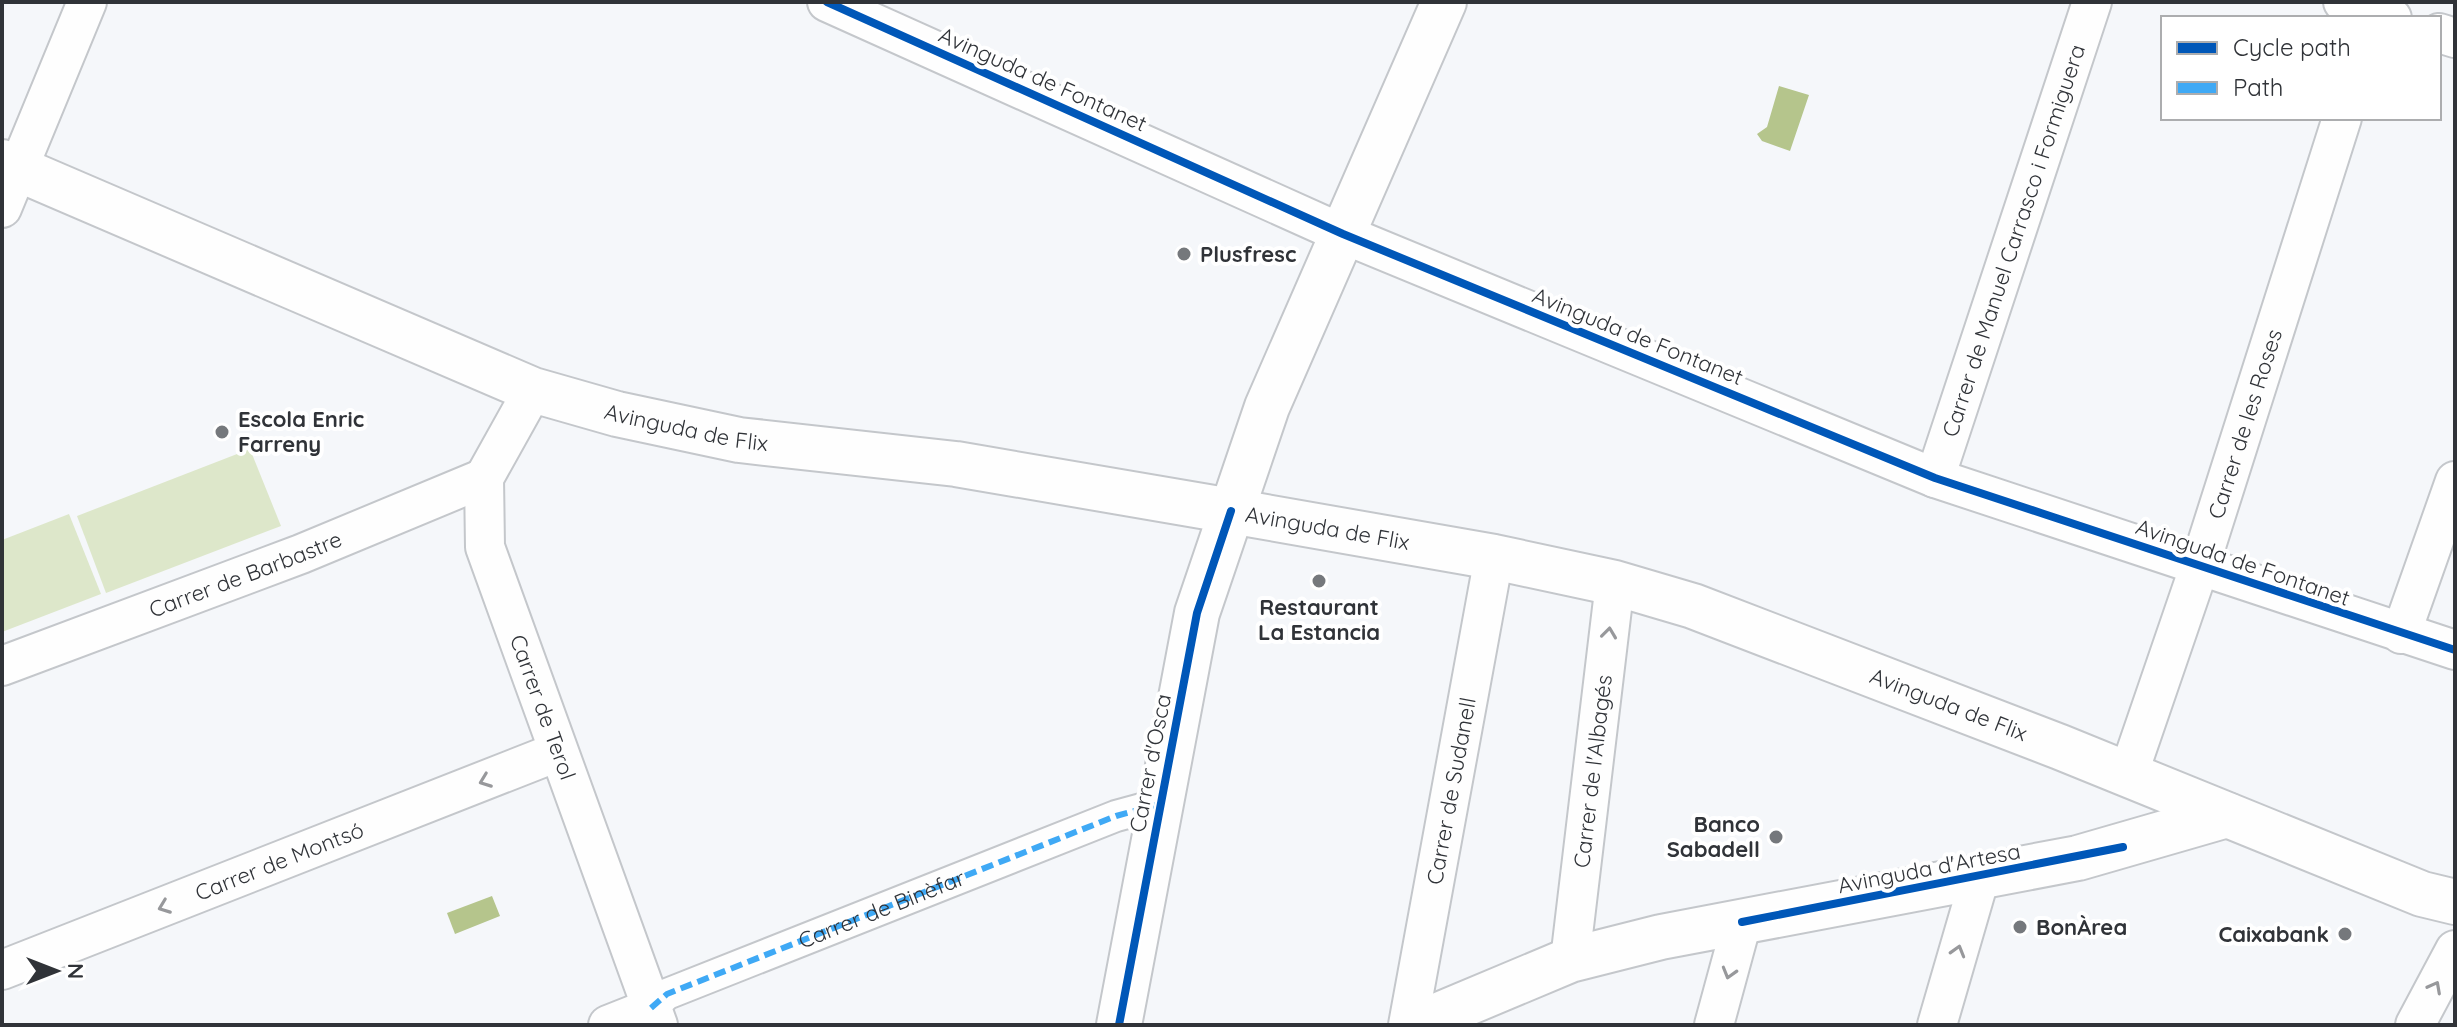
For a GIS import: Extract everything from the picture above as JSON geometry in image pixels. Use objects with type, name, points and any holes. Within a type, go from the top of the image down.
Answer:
[{"type":"main road","name":"Carrer d'Osca","points":[[1119,1025],[1197,613],[1267,407],[1444,2]]},
{"type":"main road","name":"Avinguda de Flix","points":[[10,165],[533,390],[617,414],[739,440],[956,464],[1494,557],[1615,583],[1693,606],[2128,775],[2422,894],[2455,902]]},
{"type":"main road","name":"Avinguda d'Artesa","points":[[1415,1025],[1570,960],[1661,937],[2123,847],[2227,815]]},
{"type":"street","name":"Avinguda de Fontanet","points":[[827,2],[1343,234],[1935,478],[2455,650]]},
{"type":"street","name":"Carrer de Manuel Carrasco i Formiguera","points":[[1935,478],[2092,2]]},
{"type":"street","points":[[2,208],[10,165],[74,6]]},
{"type":"street","name":"Carrer de les Roses","points":[[2128,775],[2200,565],[2341,120]]},
{"type":"street","name":"Carrer de Terol","points":[[533,390],[484,478],[485,547],[654,1016]]},
{"type":"street","name":"Carrer de Barbastre","points":[[2,666],[301,554],[484,478]]},
{"type":"street","points":[[2401,634],[2455,481]]},
{"type":"street","name":"Carrer de Sudanell","points":[[1408,1025],[1494,557]]},
{"type":"street","name":"Carrer de l'Albagés","points":[[1570,960],[1615,583]]},
{"type":"street","name":"Carrer de Montsó","points":[[2,970],[557,752]]},
{"type":"street","name":"Carrer de Binèfar","points":[[608,1025],[654,1016],[667,994],[1116,816],[1160,804]]},
{"type":"street","points":[[1937,1025],[1980,877]]},
{"type":"street","points":[[1714,1025],[1742,922]]},
{"type":"street","points":[[2415,1025],[2455,950]]},
{"type":"shaded area","points":[[1779,86],[1809,95],[1790,151],[1762,141],[1757,134],[1767,127]]},
{"type":"shaded area","points":[[250,449],[281,526],[106,593],[77,516]]},
{"type":"shaded area","points":[[69,514],[101,594],[2,632],[2,540]]},
{"type":"shaded area","points":[[492,896],[500,916],[455,934],[447,913]]},
{"type":"marked path","points":[[651,1008],[667,994],[1116,816],[1160,804]]},
{"type":"cycle path","points":[[827,2],[1343,234],[1935,478],[2455,650]]},
{"type":"cycle path","points":[[1119,1025],[1197,613],[1231,511]]},
{"type":"cycle path","points":[[1742,922],[2123,847]]},
{"type":"place","name":"Plusfresc","points":[[1184,254]]},
{"type":"place","name":"Escola Enric Farreny","points":[[222,432]]},
{"type":"place","name":"Restaurant La Estancia","points":[[1319,581]]},
{"type":"place","name":"Banco Sabadell","points":[[1776,837]]},
{"type":"place","name":"BonÀrea","points":[[2020,927]]},
{"type":"place","name":"Caixabank","points":[[2345,934]]}]
